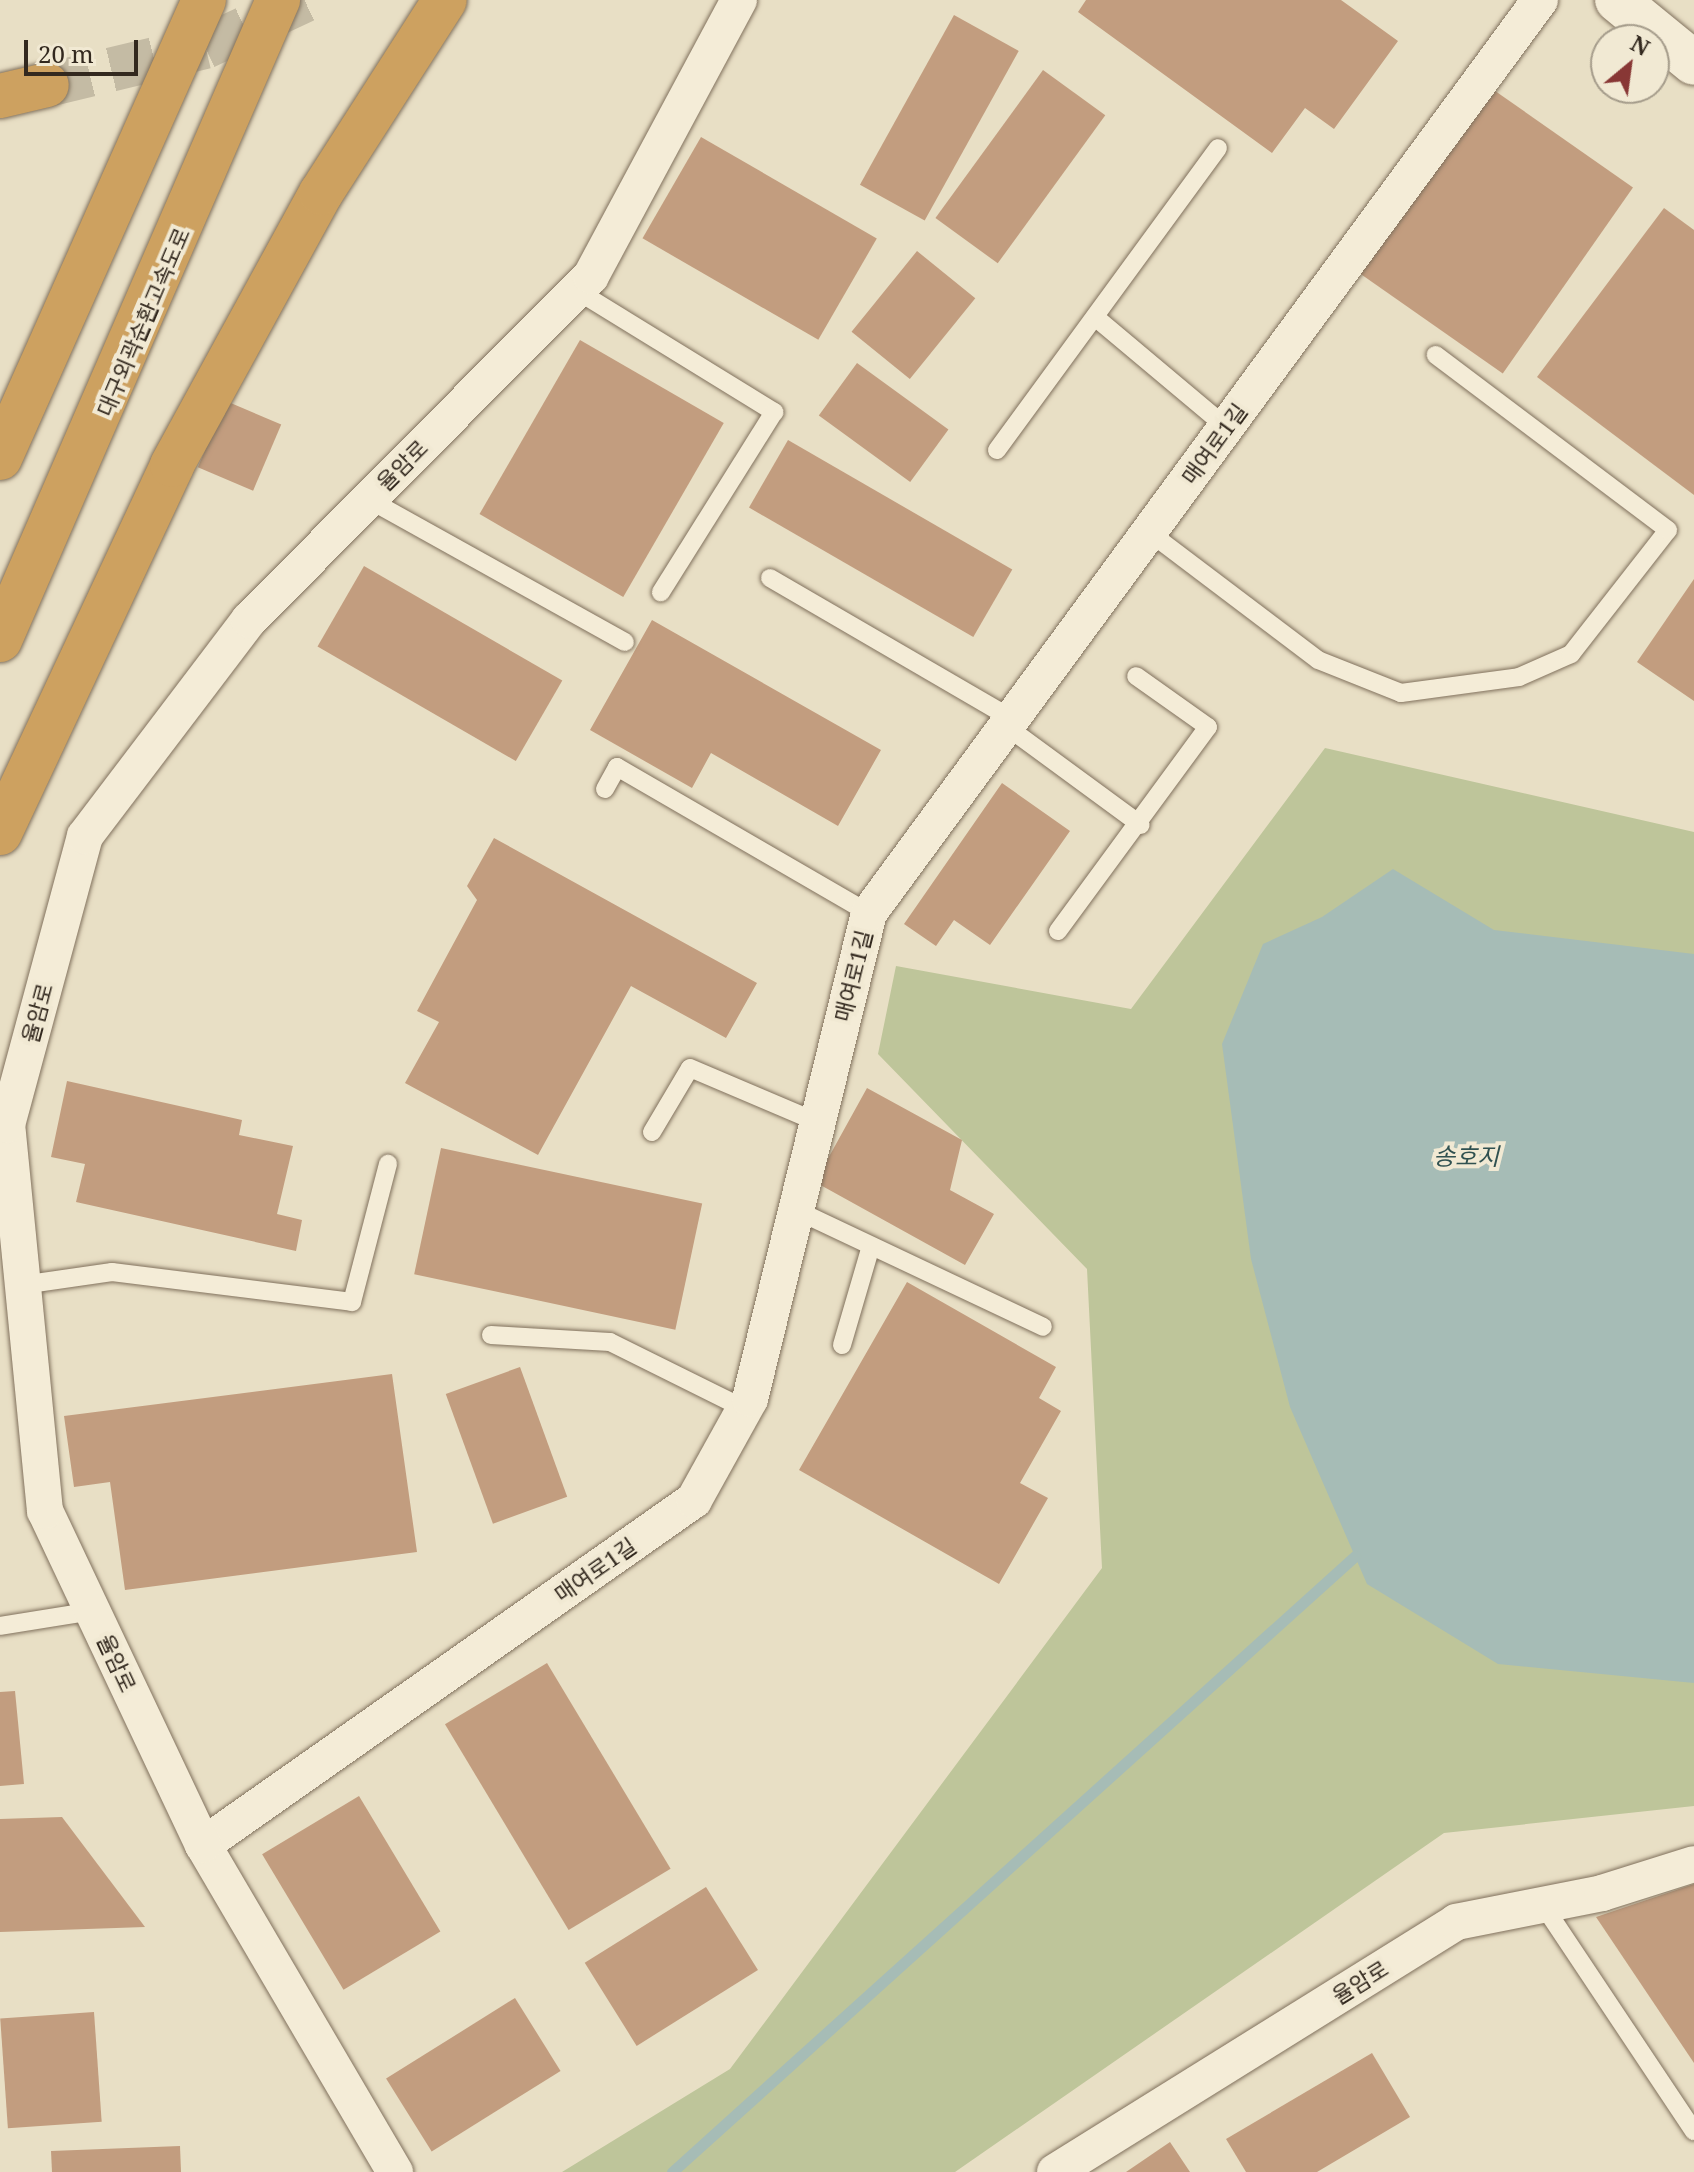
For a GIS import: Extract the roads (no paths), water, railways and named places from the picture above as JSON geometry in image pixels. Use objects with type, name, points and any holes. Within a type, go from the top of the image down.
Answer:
[{"type":"highway","points":[[0,458],[204,0]]},
{"type":"highway","name":"대구외곽순환고속도로","points":[[0,640],[278,0]]},
{"type":"highway","points":[[0,833],[179,452],[321,193],[445,0]]},
{"type":"highway","points":[[0,96],[47,85]]},
{"type":"street","name":"율암로","points":[[395,2172],[203,1845],[45,1511],[14,1341],[22,1285],[7,1125],[85,836],[249,620],[591,276],[739,0]]},
{"type":"street","name":"매여로1길","points":[[203,1845],[694,1500],[745,1409],[869,913],[1540,0]]},
{"type":"street","points":[[1617,0],[1694,63]]},
{"type":"street","name":"율암로","points":[[1055,2172],[1456,1922],[1543,1905],[1694,1864]]},
{"type":"lane","points":[[997,450],[1218,148]]},
{"type":"lane","points":[[576,290],[774,412],[661,592]]},
{"type":"lane","points":[[1095,317],[1226,427]]},
{"type":"lane","points":[[1149,532],[1318,660],[1401,693],[1519,677],[1571,654],[1668,530],[1436,355]]},
{"type":"lane","points":[[368,499],[625,642]]},
{"type":"lane","points":[[770,578],[1009,722],[1141,825]]},
{"type":"lane","points":[[1058,931],[1141,825],[1208,727],[1136,676]]},
{"type":"lane","points":[[605,789],[617,767],[869,913]]},
{"type":"lane","points":[[652,1132],[690,1068],[817,1122]]},
{"type":"lane","points":[[22,1285],[112,1272],[352,1302],[388,1164]]},
{"type":"lane","points":[[796,1210],[1043,1327]]},
{"type":"lane","points":[[842,1345],[871,1246]]},
{"type":"lane","points":[[491,1335],[610,1342],[745,1409]]},
{"type":"lane","points":[[0,1626],[93,1611]]},
{"type":"lane","points":[[1543,1905],[1694,2131]]},
{"type":"water","name":"송호지","points":[[1393,869],[1494,930],[1694,954],[1694,1683],[1498,1664],[1367,1584],[1290,1407],[1251,1259],[1222,1044],[1263,944],[1322,917]]},
{"type":"waterway","points":[[672,2172],[1355,1556]]},
{"type":"tunnel","points":[[47,85],[205,47],[306,0]]}]
